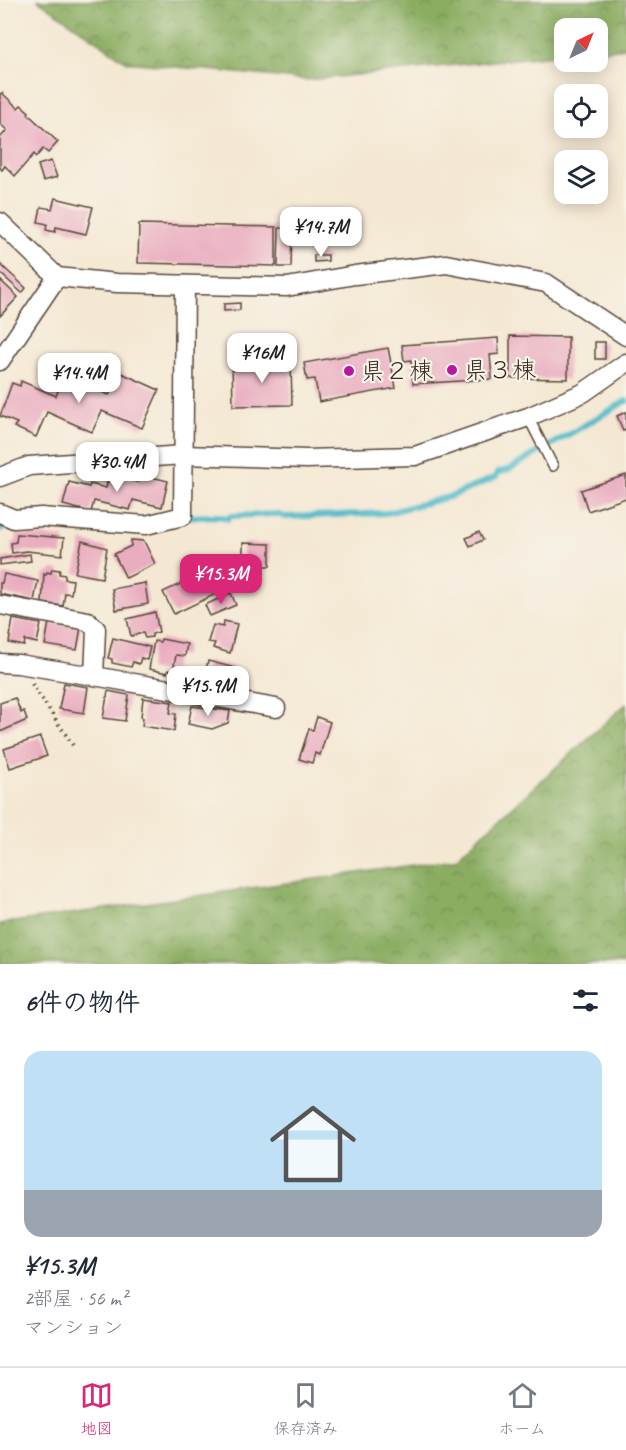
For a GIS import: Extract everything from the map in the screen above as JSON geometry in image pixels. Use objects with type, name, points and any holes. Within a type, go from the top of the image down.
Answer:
[{"type":"street","points":[[0,222],[57,278],[184,285],[287,287],[446,264],[546,283],[626,336]]},
{"type":"street","points":[[0,361],[57,278]]},
{"type":"street","points":[[0,513],[14,519],[41,517],[146,525],[183,516],[184,285]]},
{"type":"street","points":[[0,477],[29,466],[183,455],[306,459],[415,456],[528,417],[583,393],[626,363]]},
{"type":"street","points":[[0,606],[88,621],[96,629],[94,676]]},
{"type":"street","points":[[9,663],[276,708]]},
{"type":"lane","points":[[528,417],[553,466]]},
{"type":"path","points":[[9,663],[74,747]]},
{"type":"green space","points":[[38,0],[626,0],[626,48],[608,50],[608,18],[554,18],[554,55],[307,80],[127,62]]},
{"type":"green space","points":[[626,704],[626,964],[0,964],[0,924],[455,859]]},
{"type":"building","points":[[2,93],[18,108],[21,105],[29,112],[28,114],[58,142],[48,153],[43,149],[36,157],[34,154],[15,176],[5,166],[2,170],[0,168],[0,138],[7,130],[0,124],[0,94]]},
{"type":"building","points":[[51,161],[57,177],[43,181],[38,165]]},
{"type":"building","points":[[55,198],[93,207],[86,234],[56,227],[55,232],[46,230],[47,224],[38,222],[41,207],[52,209]]},
{"type":"building","points":[[307,219],[319,219],[319,238],[307,238]]},
{"type":"building","points":[[139,224],[276,227],[276,266],[138,263]]},
{"type":"building","points":[[279,228],[292,231],[291,267],[278,267]]},
{"type":"building","points":[[314,255],[328,255],[328,261],[314,262]]},
{"type":"building","points":[[0,264],[26,288],[22,293],[0,273]]},
{"type":"building","points":[[0,280],[18,297],[0,316]]},
{"type":"building","points":[[240,303],[240,310],[224,311],[224,304]]},
{"type":"building","points":[[510,336],[568,337],[568,379],[510,378]]},
{"type":"building","name":"県３棟","points":[[498,338],[499,354],[490,355],[492,379],[413,384],[411,360],[404,361],[402,345]]},
{"type":"building","points":[[595,342],[605,342],[605,359],[595,359]]},
{"type":"building","name":"県２棟","points":[[388,348],[396,388],[319,402],[315,379],[307,380],[304,363]]},
{"type":"building","points":[[291,362],[292,405],[233,406],[232,363]]},
{"type":"building","points":[[119,372],[159,390],[142,428],[102,411],[92,432],[47,412],[36,437],[14,427],[17,423],[0,416],[12,383],[20,386],[21,381],[56,396],[64,376],[109,395]]},
{"type":"building","points":[[626,412],[626,430],[623,431],[617,416]]},
{"type":"building","points":[[139,474],[168,481],[162,507],[133,500],[130,510],[94,501],[91,512],[63,505],[69,482],[106,488],[109,475],[137,482]]},
{"type":"building","points":[[626,475],[626,498],[588,511],[581,490]]},
{"type":"building","points":[[479,532],[483,540],[470,546],[466,538]]},
{"type":"building","points":[[17,534],[64,538],[62,555],[27,551],[12,553],[11,543],[16,542]]},
{"type":"building","points":[[131,540],[144,541],[155,564],[126,578],[114,554],[131,546]]},
{"type":"building","points":[[82,541],[107,548],[102,578],[75,573]]},
{"type":"building","points":[[243,543],[270,544],[270,566],[243,566]]},
{"type":"building","points":[[30,554],[31,561],[0,565],[0,559]]},
{"type":"building","points":[[52,569],[60,570],[59,574],[65,575],[65,579],[73,580],[71,594],[65,593],[63,606],[42,603],[44,574],[51,573]]},
{"type":"building","points":[[208,571],[218,593],[174,614],[163,592]]},
{"type":"building","points":[[4,574],[38,581],[34,601],[0,594],[0,583],[2,583]]},
{"type":"building","points":[[145,583],[148,604],[116,610],[112,589]]},
{"type":"building","points":[[231,593],[236,605],[210,616],[205,605]]},
{"type":"building","points":[[155,612],[159,632],[152,634],[152,637],[145,638],[143,633],[131,636],[127,619]]},
{"type":"building","points":[[13,619],[41,624],[37,643],[25,640],[24,646],[9,643]]},
{"type":"building","points":[[224,621],[237,624],[230,653],[213,648],[215,643],[208,642],[213,625],[223,627]]},
{"type":"building","points":[[49,622],[81,627],[77,650],[45,645]]},
{"type":"building","points":[[113,638],[150,647],[147,660],[141,658],[139,664],[133,662],[131,667],[112,663],[112,659],[108,658]]},
{"type":"building","points":[[161,639],[187,644],[185,656],[176,655],[173,671],[168,670],[167,673],[149,669],[154,641],[160,642]]},
{"type":"building","points":[[208,661],[235,668],[232,679],[205,673]]},
{"type":"building","points":[[64,683],[88,687],[84,713],[59,709]]},
{"type":"building","points":[[108,691],[129,695],[125,721],[103,718]]},
{"type":"building","points":[[15,698],[21,713],[24,711],[27,720],[0,732],[0,703]]},
{"type":"building","points":[[143,698],[172,702],[170,713],[176,714],[174,731],[142,726]]},
{"type":"building","points":[[192,706],[230,711],[228,723],[212,729],[188,724]]},
{"type":"building","points":[[317,717],[330,722],[320,755],[315,753],[312,763],[299,759],[309,729],[313,730]]},
{"type":"building","points":[[40,737],[47,756],[10,768],[4,749]]},
{"type":"waterway","points":[[186,517],[220,516],[228,519],[231,516],[277,514],[285,517],[387,513],[452,496],[496,477],[497,473],[508,470],[626,401]]},
{"type":"waterway","points":[[0,529],[15,525]]},
{"type":"place","name":"県３棟","points":[[452,370]]},
{"type":"place","name":"県２棟","points":[[349,371]]}]
